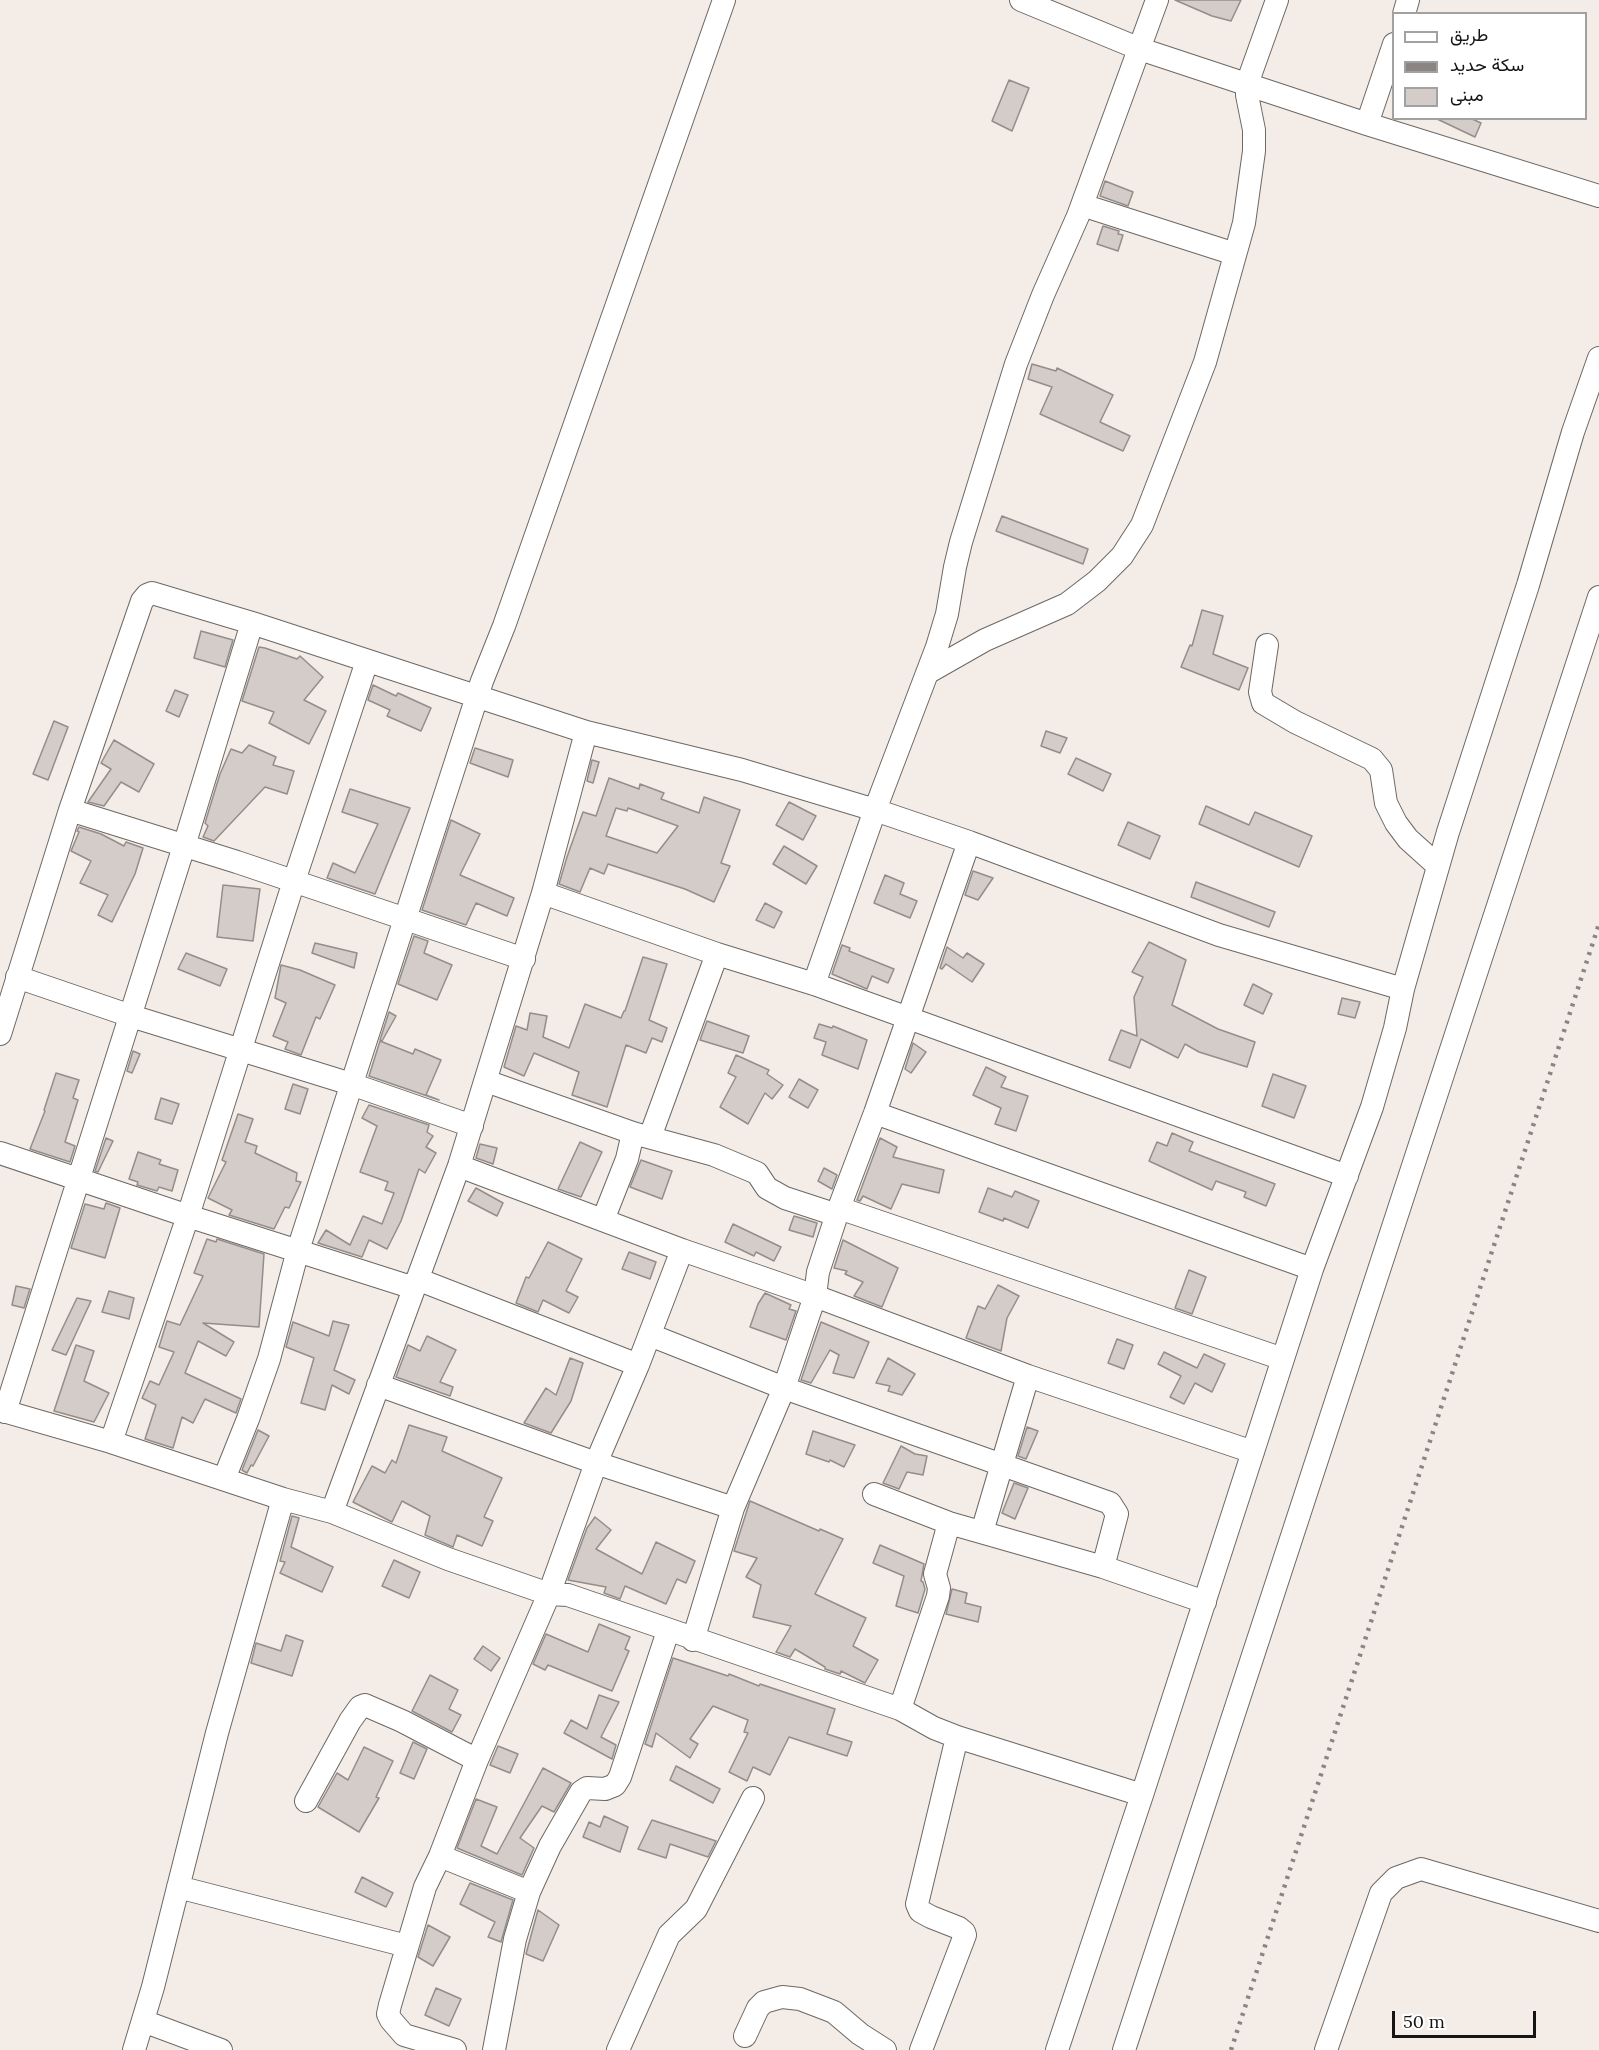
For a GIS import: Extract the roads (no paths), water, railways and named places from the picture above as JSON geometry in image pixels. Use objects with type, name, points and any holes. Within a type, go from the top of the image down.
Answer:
[{"type":"street","points":[[224,1479],[269,1359],[297,1250],[476,697],[504,626],[724,0]]},
{"type":"street","points":[[1021,0],[1140,49],[1367,124],[1599,196]]},
{"type":"street","points":[[814,984],[947,614],[955,567],[1016,364],[1082,206],[1157,0]]},
{"type":"street","points":[[927,673],[985,640],[1067,604],[1097,581],[1122,556],[1142,525],[1205,362],[1244,223],[1254,151],[1254,130],[1247,84],[1277,0]]},
{"type":"street","points":[[1367,124],[1392,50]]},
{"type":"street","points":[[1082,206],[1235,254]]},
{"type":"street","points":[[1057,2050],[1143,1795],[1312,1269],[1372,1107],[1395,1028],[1402,989],[1438,866],[1528,585],[1573,432],[1599,358]]},
{"type":"street","points":[[0,1034],[70,810],[142,601],[147,595],[152,594],[586,732],[742,770],[875,810],[969,842],[1219,935],[1402,989]]},
{"type":"street","points":[[1124,2050],[1599,597]]},
{"type":"street","points":[[252,624],[80,1179],[3,1411],[111,1442],[283,1499],[332,1512],[448,1559],[549,1594],[568,1596],[900,1709],[934,1728],[957,1737],[1143,1795]]},
{"type":"street","points":[[1267,645],[1260,692],[1263,703],[1295,722],[1372,759],[1381,770],[1386,803],[1396,823],[1408,839],[1438,866]]},
{"type":"street","points":[[111,1442],[188,1216],[294,881],[367,661]]},
{"type":"street","points":[[332,1512],[459,1166],[524,959],[586,732]]},
{"type":"street","points":[[70,810],[294,881],[524,959]]},
{"type":"street","points":[[693,1640],[733,1508],[784,1388],[815,1296],[818,1272],[838,1212],[875,1113],[969,842]]},
{"type":"street","points":[[543,893],[717,954],[814,984],[1347,1176]]},
{"type":"street","points":[[603,1220],[627,1159],[641,1135],[717,954]]},
{"type":"street","points":[[17,977],[130,1016],[351,1084],[472,1126]]},
{"type":"street","points":[[486,1081],[641,1135],[714,1155],[761,1176],[767,1188],[785,1198],[838,1212],[1283,1359]]},
{"type":"street","points":[[875,1113],[1312,1269]]},
{"type":"street","points":[[0,1153],[188,1216],[415,1284],[638,1365]]},
{"type":"street","points":[[459,1166],[1029,1376],[1253,1452]]},
{"type":"street","points":[[455,2050],[401,2042],[388,2014],[407,1946],[425,1887],[549,1594],[596,1463],[638,1365],[682,1250]]},
{"type":"street","points":[[650,1335],[784,1388],[1110,1503],[1117,1514],[1103,1567]]},
{"type":"street","points":[[982,1532],[1029,1376]]},
{"type":"street","points":[[378,1385],[596,1463],[733,1508]]},
{"type":"street","points":[[874,1494],[949,1523],[1103,1567],[1205,1602]]},
{"type":"street","points":[[134,2050],[283,1499]]},
{"type":"street","points":[[900,1709],[938,1596],[939,1588],[935,1574],[949,1523]]},
{"type":"street","points":[[494,2050],[515,1939],[529,1892],[550,1846],[581,1792],[587,1788],[605,1789],[615,1785],[620,1777],[668,1631]]},
{"type":"street","points":[[306,1801],[350,1721],[360,1707],[365,1705],[402,1721],[477,1760]]},
{"type":"street","points":[[921,2050],[965,1935],[959,1928],[920,1911],[917,1904],[957,1737]]},
{"type":"street","points":[[618,2050],[669,1935],[696,1909],[753,1798]]},
{"type":"street","points":[[440,1856],[529,1892]]},
{"type":"street","points":[[1326,2050],[1381,1893],[1396,1878],[1421,1869],[1599,1921]]},
{"type":"street","points":[[178,1887],[407,1946]]},
{"type":"street","points":[[745,2036],[758,2008],[764,2002],[782,1997],[800,1999],[834,2012],[860,2034],[885,2050]]},
{"type":"street","points":[[142,2021],[221,2050]]},
{"type":"railway","points":[[1231,2050],[1599,924]]}]
